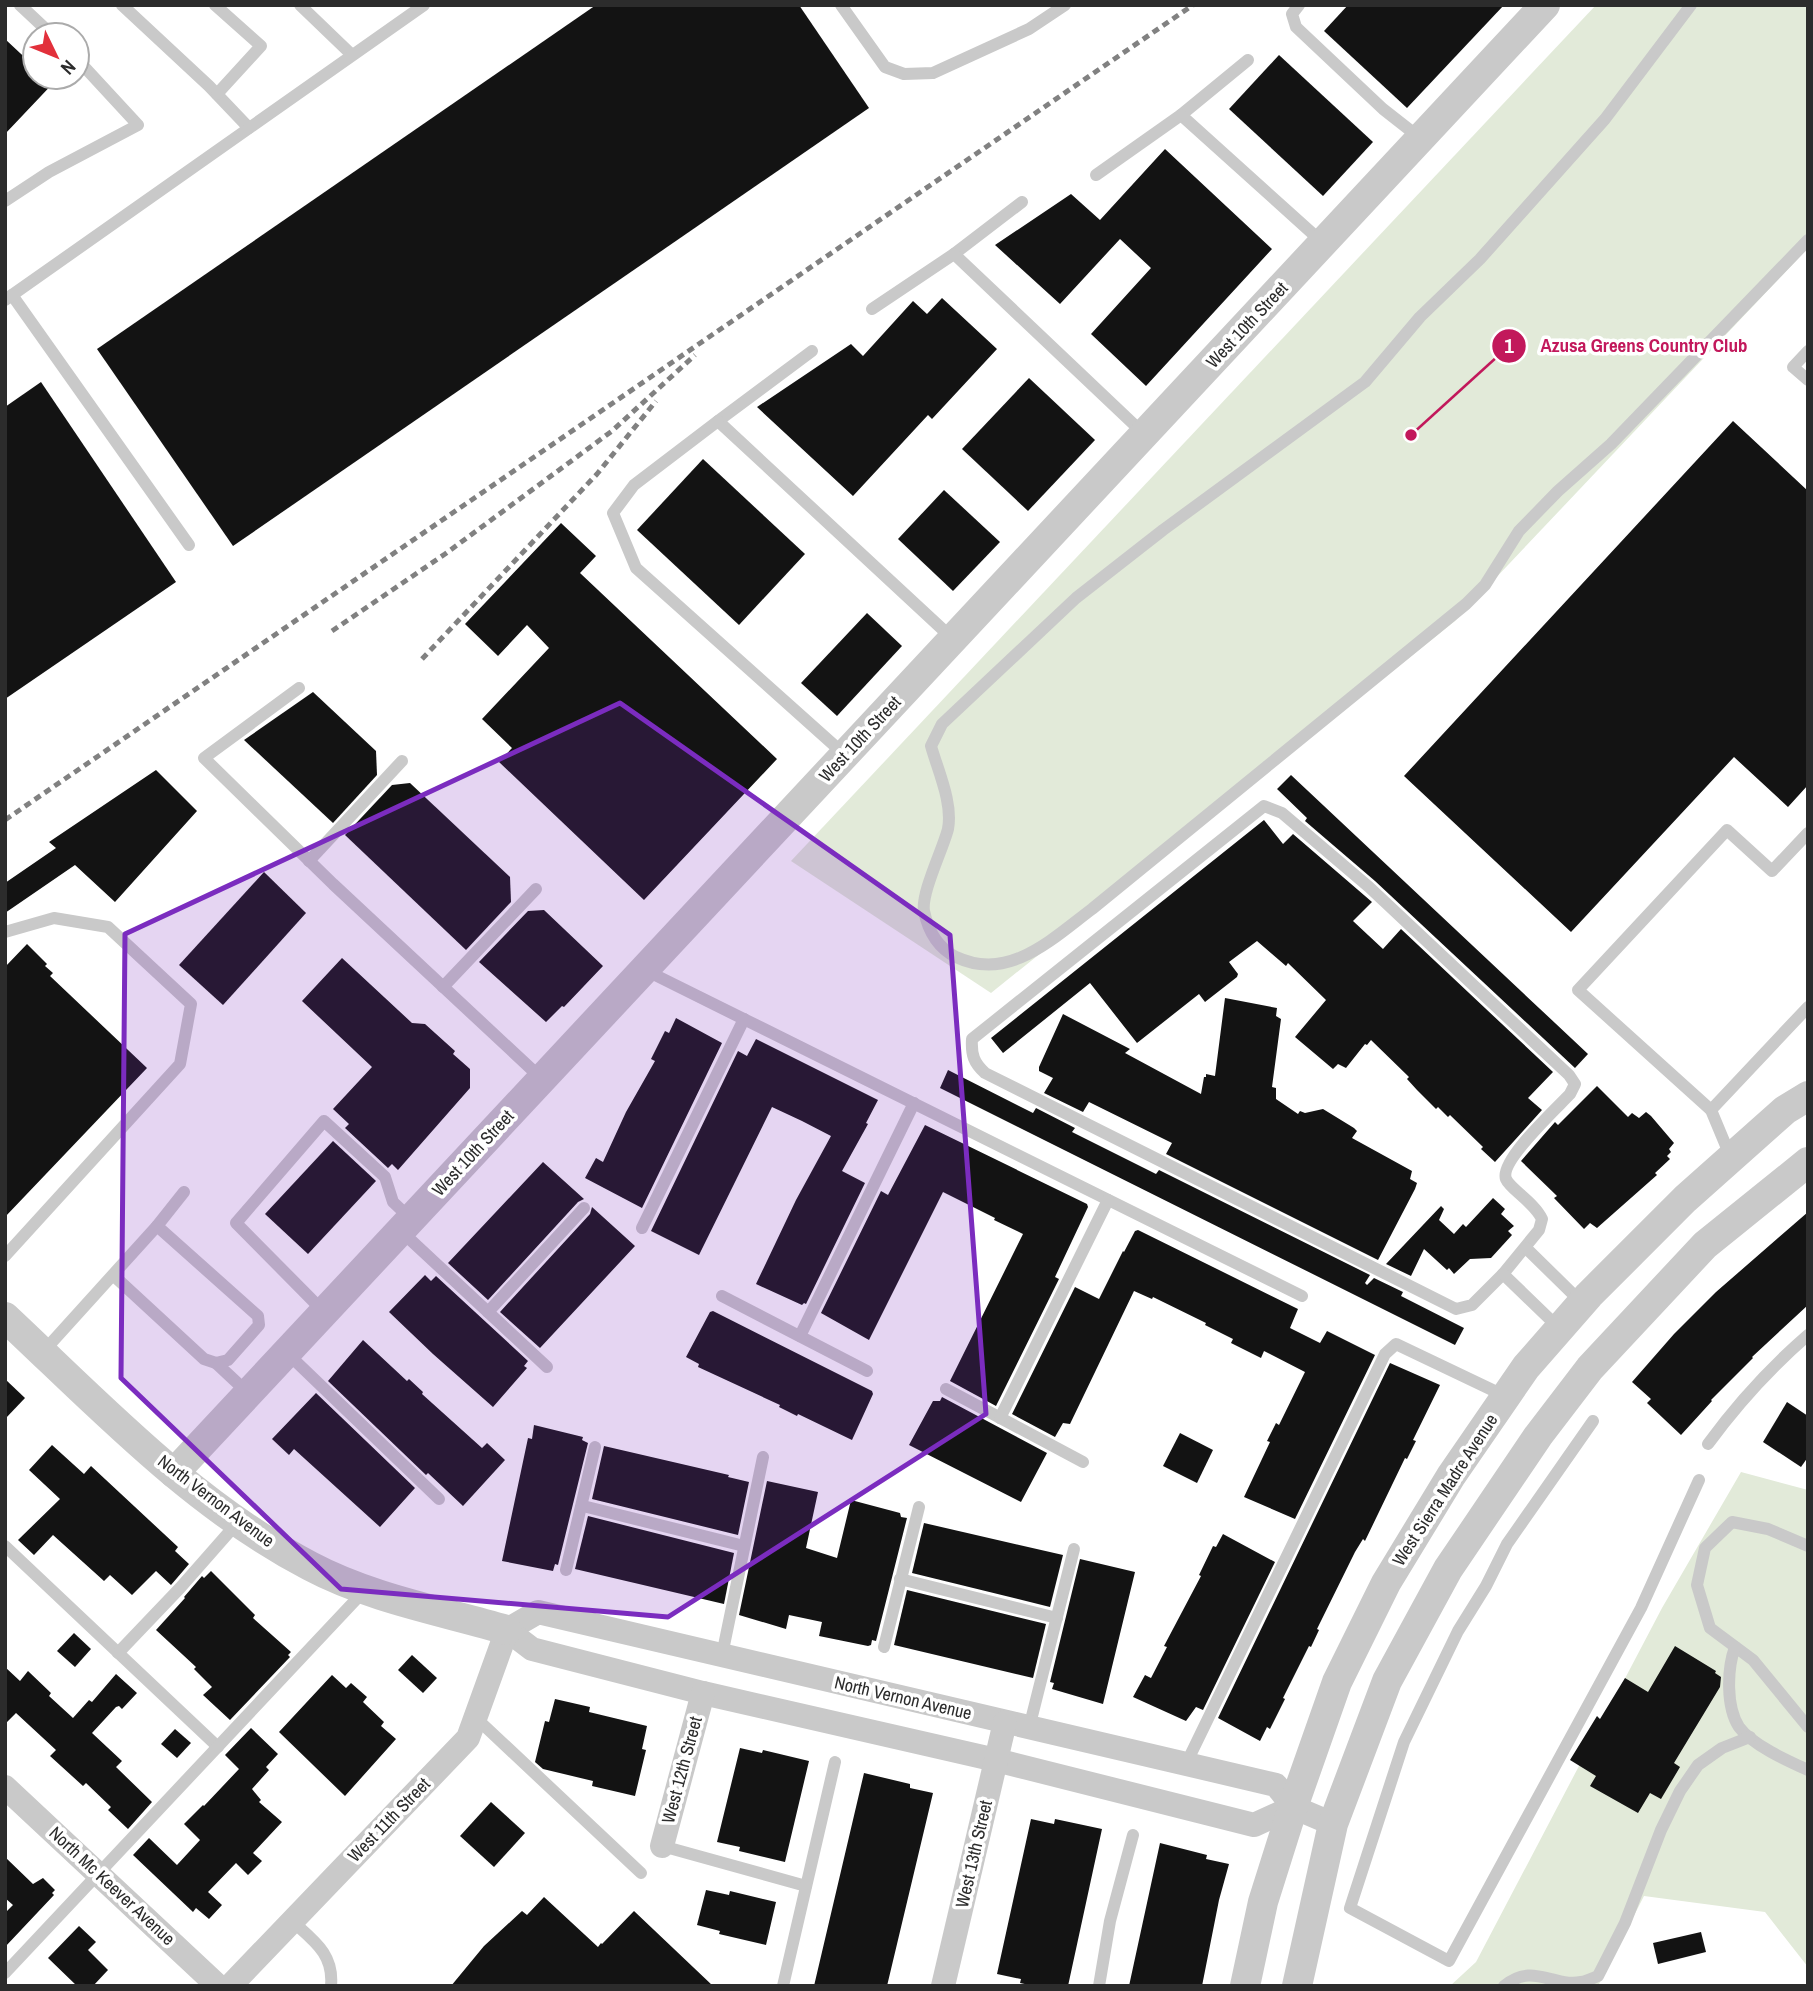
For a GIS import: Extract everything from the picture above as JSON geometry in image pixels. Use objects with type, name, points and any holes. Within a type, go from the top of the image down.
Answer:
[{"type":"street","name":"West 10th Street","points":[[174,1473],[1545,5]]},
{"type":"street","name":"West Sierra Madre Avenue","points":[[1245,1986],[1263,1902],[1337,1682],[1386,1583],[1451,1476],[1526,1367],[1582,1303],[1685,1199],[1785,1110],[1808,1096]]},
{"type":"street","points":[[1297,1986],[1333,1824],[1387,1681],[1448,1570],[1538,1436],[1590,1368],[1705,1245],[1808,1162]]},
{"type":"street","name":"North Vernon Avenue","points":[[5,1317],[174,1473],[238,1521],[310,1567],[365,1590],[507,1630],[530,1649],[703,1693],[996,1760],[1254,1825],[1293,1807]]},
{"type":"street","name":"North Vernon Avenue","points":[[507,1630],[538,1612],[1276,1785],[1293,1807],[1333,1824]]},
{"type":"street","name":"West 11th Street","points":[[230,1986],[468,1738],[507,1630]]},
{"type":"street","name":"West 12th Street","points":[[662,1846],[703,1693]]},
{"type":"street","name":"West 13th Street","points":[[943,1986],[1005,1722]]},
{"type":"street","name":"North Mc Keever Avenue","points":[[5,1787],[218,1986]]},
{"type":"lane","points":[[20,5],[37,21]]},
{"type":"lane","points":[[122,5],[217,94],[249,128]]},
{"type":"lane","points":[[215,5],[261,47],[217,94]]},
{"type":"lane","points":[[189,545],[9,298],[424,5]]},
{"type":"lane","points":[[841,5],[885,67],[904,74],[933,73],[1029,29],[1065,5]]},
{"type":"lane","points":[[1299,5],[1292,14],[1296,27],[1383,109],[1421,139]]},
{"type":"lane","points":[[1690,5],[1605,119],[1480,259],[1420,317],[1365,382],[1163,530],[1076,598],[942,724],[931,746],[947,803],[948,827],[923,908],[934,939],[948,953],[969,963],[990,966],[1009,962],[1040,948],[1092,909],[1466,604],[1485,584],[1519,531],[1558,491],[1611,444],[1808,240]]},
{"type":"lane","points":[[302,6],[352,55]]},
{"type":"lane","points":[[1096,175],[1181,115],[1248,60]]},
{"type":"lane","points":[[5,201],[49,172],[138,125],[91,74]]},
{"type":"lane","points":[[1181,115],[1323,243]]},
{"type":"lane","points":[[872,309],[954,254],[1022,202]]},
{"type":"lane","points":[[954,254],[1144,435]]},
{"type":"lane","points":[[812,351],[634,485],[613,513],[636,568],[845,755]]},
{"type":"lane","points":[[1808,351],[1793,367],[1808,380]]},
{"type":"lane","points":[[718,421],[953,639]]},
{"type":"lane","points":[[299,688],[204,758],[309,861],[542,1079]]},
{"type":"lane","points":[[309,861],[402,761]]},
{"type":"lane","points":[[1264,806],[1282,813],[1369,887],[1569,1075],[1574,1084],[1570,1094],[1512,1157],[1505,1171],[1507,1181],[1536,1207],[1542,1219],[1539,1230],[1503,1274],[1472,1305],[1456,1309],[985,1073],[976,1065],[971,1054],[972,1039],[1264,806]]},
{"type":"lane","points":[[1731,1159],[1711,1110],[1578,990],[1727,830],[1772,872],[1808,833]]},
{"type":"lane","points":[[443,987],[536,889]]},
{"type":"lane","points":[[5,932],[54,918],[108,928],[191,1004],[180,1064],[5,1256]]},
{"type":"lane","points":[[644,970],[1302,1296]]},
{"type":"lane","points":[[1711,1110],[1808,1007]]},
{"type":"lane","points":[[642,1228],[744,1019]]},
{"type":"lane","points":[[800,1336],[914,1103]]},
{"type":"lane","points":[[324,1313],[236,1223],[324,1121],[385,1177],[393,1202],[406,1225],[488,1312],[547,1367]]},
{"type":"lane","points":[[43,1352],[157,1226],[184,1192]]},
{"type":"lane","points":[[1000,1418],[1108,1200]]},
{"type":"lane","points":[[488,1312],[584,1208]]},
{"type":"lane","points":[[157,1226],[258,1316],[259,1325],[228,1360],[216,1363]]},
{"type":"lane","points":[[1526,1248],[1582,1303]]},
{"type":"lane","points":[[1503,1274],[1559,1328]]},
{"type":"lane","points":[[113,1275],[204,1359],[216,1363],[248,1393]]},
{"type":"lane","points":[[722,1296],[867,1371]]},
{"type":"lane","points":[[1707,1444],[1740,1401],[1774,1364],[1808,1335]]},
{"type":"lane","points":[[1186,1764],[1385,1354],[1396,1344],[1505,1396]]},
{"type":"lane","points":[[287,1352],[439,1499]]},
{"type":"lane","points":[[946,1389],[1083,1462]]},
{"type":"lane","points":[[1593,1421],[1507,1544],[1486,1587],[1458,1631],[1404,1742],[1350,1908],[1449,1961],[1641,1608],[1699,1480]]},
{"type":"lane","points":[[566,1570],[596,1447]]},
{"type":"lane","points":[[722,1655],[763,1457]]},
{"type":"lane","points":[[583,1506],[744,1546]]},
{"type":"lane","points":[[884,1647],[919,1507]]},
{"type":"lane","points":[[118,1653],[180,1588],[238,1521]]},
{"type":"lane","points":[[1808,1546],[1768,1529],[1732,1522],[1705,1548],[1697,1585],[1710,1628],[1753,1660],[1808,1727]]},
{"type":"lane","points":[[5,1546],[218,1747]]},
{"type":"lane","points":[[1029,1728],[1074,1549]]},
{"type":"lane","points":[[901,1579],[1057,1618]]},
{"type":"lane","points":[[5,1973],[365,1590]]},
{"type":"lane","points":[[1735,1647],[1729,1663],[1730,1699],[1738,1726],[1785,1760],[1808,1770]]},
{"type":"lane","points":[[475,1717],[640,1873]]},
{"type":"lane","points":[[1504,1986],[1513,1978],[1529,1973],[1581,1982],[1598,1976],[1625,1923],[1661,1830],[1680,1791],[1698,1765],[1722,1748],[1750,1737]]},
{"type":"lane","points":[[783,1986],[835,1762]]},
{"type":"lane","points":[[1099,1986],[1110,1921],[1133,1835]]},
{"type":"lane","points":[[662,1846],[806,1886]]},
{"type":"lane","points":[[292,1921],[324,1951],[332,1970],[331,1986]]},
{"type":"highlighted area","points":[[620,703],[950,935],[986,1414],[668,1617],[341,1589],[121,1378],[125,934]]},
{"type":"green space","points":[[1596,5],[1808,5],[1808,248],[1455,621],[991,993],[791,861]]},
{"type":"green space","points":[[1741,1472],[1808,1490],[1808,1967],[1765,1912],[1644,1896],[1598,1986],[1450,1986],[1476,1962],[1662,1608]]},
{"type":"building","points":[[596,5],[799,5],[869,108],[233,546],[97,349]]},
{"type":"building","points":[[1348,5],[1504,5],[1407,108],[1324,31]]},
{"type":"building","points":[[5,39],[21,54],[21,91],[46,91],[5,134]]},
{"type":"building","points":[[1279,55],[1373,142],[1323,196],[1229,109]]},
{"type":"building","points":[[1165,149],[1272,249],[1146,386],[1091,334],[1151,268],[1120,239],[1060,304],[995,245],[1071,194],[1100,220]]},
{"type":"building","points":[[942,298],[997,349],[932,419],[928,415],[853,496],[757,407],[851,344],[863,356],[913,301],[927,314]]},
{"type":"building","points":[[1029,378],[1095,440],[1028,511],[962,449]]},
{"type":"building","points":[[41,382],[176,582],[5,699],[5,407]]},
{"type":"building","points":[[1733,421],[1808,491],[1808,785],[1788,807],[1734,757],[1571,932],[1404,776]]},
{"type":"building","points":[[703,459],[805,554],[739,625],[637,530]]},
{"type":"building","points":[[944,490],[1000,542],[953,591],[898,539]]},
{"type":"building","points":[[561,523],[596,556],[580,573],[777,759],[644,900],[499,762],[512,748],[482,719],[549,648],[527,625],[498,656],[465,624]]},
{"type":"building","points":[[867,613],[902,646],[837,716],[801,683]]},
{"type":"building","points":[[313,692],[376,751],[377,775],[333,823],[244,740]]},
{"type":"building","points":[[156,770],[197,811],[115,902],[75,865],[5,913],[5,883],[56,848],[49,842]]},
{"type":"building","points":[[1291,775],[1588,1054],[1575,1068],[1375,881],[1305,821],[1307,818],[1277,789]]},
{"type":"building","points":[[410,783],[510,877],[511,902],[466,950],[345,835],[392,785]]},
{"type":"building","points":[[1264,820],[1283,844],[1293,834],[1372,902],[1353,921],[1383,949],[1401,929],[1553,1072],[1528,1098],[1542,1110],[1495,1162],[1450,1115],[1448,1117],[1438,1107],[1436,1109],[1407,1079],[1409,1077],[1371,1040],[1346,1068],[1338,1064],[1333,1069],[1295,1037],[1326,1000],[1288,963],[1286,966],[1257,941],[1229,962],[1238,974],[1237,977],[1205,1002],[1199,994],[1137,1043],[1090,983],[1003,1053],[991,1038]]},
{"type":"building","points":[[264,872],[306,913],[223,1005],[179,965]]},
{"type":"building","points":[[544,910],[603,966],[546,1022],[479,962],[528,911]]},
{"type":"building","points":[[27,944],[47,964],[45,966],[53,973],[50,976],[147,1068],[5,1217],[5,967]]},
{"type":"building","points":[[342,958],[412,1023],[425,1024],[455,1051],[453,1054],[470,1069],[470,1088],[398,1170],[392,1164],[388,1168],[345,1128],[349,1124],[333,1109],[372,1067],[302,1001]]},
{"type":"building","points":[[1225,998],[1277,1008],[1276,1016],[1281,1019],[1272,1087],[1276,1088],[1276,1099],[1298,1114],[1300,1111],[1305,1113],[1323,1109],[1357,1131],[1352,1138],[1412,1171],[1410,1179],[1417,1183],[1415,1189],[1378,1260],[1166,1154],[1172,1143],[1089,1102],[1083,1112],[1044,1093],[1053,1078],[1039,1071],[1039,1067],[1063,1014],[1130,1049],[1125,1053],[1201,1094],[1206,1074],[1215,1076]]},
{"type":"building","points":[[676,1018],[722,1043],[642,1208],[585,1178],[596,1158],[603,1162],[626,1112],[655,1061],[651,1059],[665,1031],[669,1033]]},
{"type":"building","points":[[756,1039],[878,1100],[842,1171],[865,1183],[806,1304],[802,1305],[756,1284],[796,1200],[831,1136],[802,1121],[772,1107],[699,1255],[651,1231],[738,1051],[747,1056]]},
{"type":"building","points":[[948,1070],[1033,1113],[1036,1108],[1075,1128],[1072,1132],[1156,1174],[1159,1170],[1370,1275],[1365,1283],[1367,1285],[1374,1278],[1403,1292],[1401,1296],[1464,1328],[1455,1345],[940,1088]]},
{"type":"building","points":[[1597,1086],[1628,1117],[1632,1113],[1639,1118],[1646,1112],[1674,1143],[1667,1156],[1670,1159],[1655,1173],[1657,1175],[1597,1228],[1590,1223],[1584,1229],[1554,1198],[1557,1196],[1521,1161],[1555,1122],[1558,1125]]},
{"type":"building","points":[[925,1125],[1087,1204],[1088,1207],[1055,1277],[1059,1279],[996,1406],[950,1381],[1023,1234],[994,1220],[995,1218],[943,1192],[869,1340],[821,1313],[881,1191],[888,1195]]},
{"type":"building","points":[[333,1141],[376,1181],[308,1254],[265,1214]]},
{"type":"building","points":[[543,1162],[584,1199],[578,1202],[488,1300],[448,1263]]},
{"type":"building","points":[[1493,1198],[1505,1209],[1501,1214],[1514,1226],[1508,1231],[1512,1235],[1491,1258],[1470,1259],[1454,1274],[1424,1249],[1411,1276],[1386,1264],[1441,1206],[1444,1209],[1439,1220],[1454,1234],[1463,1224],[1466,1227]]},
{"type":"building","points":[[592,1207],[635,1246],[540,1348],[500,1312],[590,1214]]},
{"type":"building","points":[[1808,1212],[1808,1305],[1752,1357],[1681,1435],[1647,1403],[1651,1399],[1632,1382],[1716,1292]]},
{"type":"building","points":[[1138,1230],[1298,1309],[1290,1328],[1320,1343],[1327,1331],[1375,1355],[1295,1519],[1244,1497],[1270,1442],[1267,1441],[1276,1423],[1279,1425],[1305,1372],[1264,1351],[1261,1358],[1231,1343],[1233,1339],[1205,1325],[1206,1323],[1153,1297],[1152,1299],[1134,1291],[1070,1424],[1063,1423],[1055,1437],[1012,1414],[1075,1287],[1099,1299],[1123,1251]]},
{"type":"building","points":[[425,1275],[431,1281],[436,1276],[528,1361],[524,1366],[527,1368],[493,1407],[389,1312]]},
{"type":"building","points":[[713,1311],[872,1391],[852,1440],[698,1367],[699,1364],[686,1357]]},
{"type":"building","points":[[363,1340],[482,1448],[487,1443],[505,1460],[463,1506],[428,1473],[426,1475],[328,1381]]},
{"type":"building","points":[[1390,1363],[1440,1385],[1413,1440],[1416,1441],[1407,1459],[1405,1458],[1365,1541],[1363,1539],[1355,1552],[1270,1729],[1267,1727],[1260,1741],[1218,1718]]},
{"type":"building","points":[[5,1379],[25,1398],[5,1419]]},
{"type":"building","points":[[316,1393],[415,1488],[380,1527],[294,1449],[289,1455],[272,1439]]},
{"type":"building","points":[[942,1397],[1047,1453],[1021,1502],[909,1445],[933,1401],[940,1401]]},
{"type":"building","points":[[1787,1402],[1808,1416],[1808,1457],[1801,1467],[1763,1442]]},
{"type":"building","points":[[534,1425],[583,1437],[582,1440],[588,1443],[558,1565],[555,1564],[553,1571],[502,1561],[528,1438],[532,1439]]},
{"type":"building","points":[[1180,1433],[1213,1450],[1197,1483],[1163,1466]]},
{"type":"building","points":[[52,1445],[84,1474],[91,1466],[178,1547],[175,1551],[189,1564],[171,1585],[156,1571],[132,1595],[110,1575],[104,1581],[53,1535],[34,1555],[18,1540],[60,1499],[29,1470]]},
{"type":"building","points":[[604,1446],[749,1482],[738,1535],[592,1499]]},
{"type":"building","points":[[767,1481],[818,1492],[806,1548],[837,1558],[851,1500],[900,1513],[901,1517],[907,1518],[876,1641],[872,1640],[871,1645],[819,1636],[822,1622],[789,1615],[786,1629],[739,1615]]},
{"type":"building","points":[[588,1516],[734,1553],[724,1604],[575,1569]]},
{"type":"building","points":[[924,1523],[1063,1555],[1050,1607],[912,1573]]},
{"type":"building","points":[[1223,1534],[1275,1562],[1203,1710],[1196,1707],[1186,1721],[1133,1697],[1145,1675],[1151,1678],[1213,1546],[1216,1547]]},
{"type":"building","points":[[1080,1559],[1135,1572],[1103,1704],[1052,1689],[1054,1683],[1050,1682]]},
{"type":"building","points":[[211,1571],[255,1615],[253,1618],[291,1652],[288,1655],[290,1657],[230,1720],[203,1695],[212,1687],[194,1669],[196,1667],[156,1630],[202,1576],[204,1578]]},
{"type":"building","points":[[907,1590],[1046,1624],[1033,1678],[894,1645]]},
{"type":"building","points":[[74,1633],[91,1649],[75,1667],[57,1651]]},
{"type":"building","points":[[1675,1646],[1716,1671],[1721,1677],[1720,1687],[1674,1763],[1680,1767],[1661,1799],[1650,1793],[1638,1813],[1590,1786],[1596,1776],[1570,1760],[1625,1678],[1648,1692]]},
{"type":"building","points":[[412,1655],[437,1678],[423,1693],[398,1670]]},
{"type":"building","points":[[5,1667],[20,1681],[28,1671],[51,1693],[49,1696],[73,1718],[89,1700],[92,1702],[116,1674],[137,1693],[122,1709],[116,1707],[92,1733],[122,1761],[116,1767],[152,1802],[128,1829],[108,1810],[111,1807],[86,1783],[83,1786],[50,1756],[56,1750],[16,1713],[5,1724]]},
{"type":"building","points":[[332,1675],[346,1688],[351,1683],[367,1697],[363,1702],[384,1722],[381,1726],[396,1739],[345,1796],[279,1732]]},
{"type":"building","points":[[555,1699],[590,1707],[589,1712],[647,1726],[642,1749],[646,1750],[635,1796],[592,1786],[593,1781],[543,1769],[535,1762],[545,1721],[549,1722]]},
{"type":"building","points":[[251,1728],[278,1754],[266,1767],[269,1770],[252,1789],[261,1800],[259,1802],[282,1822],[253,1853],[262,1861],[248,1875],[236,1863],[208,1892],[222,1905],[209,1919],[196,1908],[193,1912],[133,1855],[149,1838],[177,1865],[200,1840],[184,1824],[239,1769],[225,1755]]},
{"type":"building","points":[[175,1729],[191,1743],[177,1758],[161,1744]]},
{"type":"building","points":[[740,1748],[762,1753],[763,1750],[809,1761],[785,1862],[739,1851],[740,1847],[717,1842]]},
{"type":"building","points":[[864,1773],[910,1784],[910,1788],[933,1793],[887,1986],[814,1986]]},
{"type":"building","points":[[491,1802],[525,1833],[494,1867],[460,1836]]},
{"type":"building","points":[[1031,1819],[1054,1824],[1055,1819],[1102,1829],[1068,1986],[1034,1986],[1020,1983],[1021,1979],[997,1974]]},
{"type":"building","points":[[1160,1843],[1207,1855],[1206,1859],[1229,1864],[1202,1986],[1129,1986]]},
{"type":"building","points":[[5,1857],[33,1884],[43,1878],[55,1890],[52,1893],[54,1895],[5,1947],[5,1913],[13,1905],[5,1898]]},
{"type":"building","points":[[706,1890],[729,1895],[730,1891],[776,1902],[766,1945],[719,1934],[720,1931],[697,1925]]},
{"type":"building","points":[[544,1897],[598,1947],[634,1911],[713,1986],[451,1986],[484,1946],[522,1911],[527,1915]]},
{"type":"building","points":[[79,1926],[96,1942],[88,1950],[108,1970],[93,1986],[77,1986],[48,1958]]},
{"type":"building","points":[[1701,1932],[1706,1952],[1658,1964],[1653,1943]]},
{"type":"railway","points":[[5,820],[1193,5]]},
{"type":"railway","points":[[332,631],[445,554],[612,431],[695,355]]},
{"type":"railway","points":[[422,659],[597,474],[656,401]]},
{"type":"place","name":"Azusa Greens Country Club","points":[[1411,435]]}]
